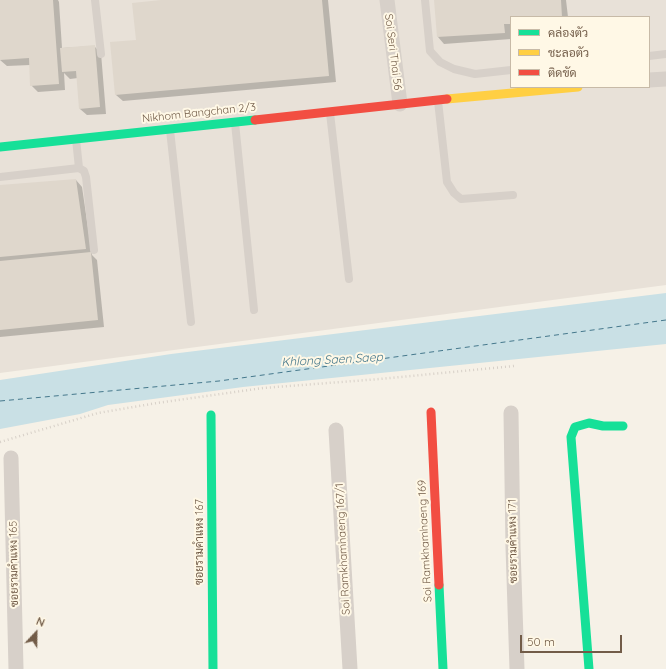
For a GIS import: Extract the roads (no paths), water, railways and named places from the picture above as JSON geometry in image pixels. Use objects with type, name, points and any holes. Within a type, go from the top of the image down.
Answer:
[{"type":"street","name":"Soi Seri Thai 56","points":[[387,0],[400,104]]},
{"type":"street","points":[[650,80],[666,79]]},
{"type":"street","name":"Nikhom Bangchan 2/3","points":[[0,147],[330,111],[567,88]]},
{"type":"street","name":"Soi Ramkhamhaeng 169","points":[[431,412],[443,669]]},
{"type":"street","name":"ซอยรามคำแหง 171","points":[[511,413],[517,669]]},
{"type":"street","name":"ซอยรามคำแหง 167","points":[[211,416],[213,669]]},
{"type":"street","points":[[589,669],[571,437],[575,427],[589,423],[623,426]]},
{"type":"street","name":"Soi Ramkhamhaeng 167/1","points":[[336,430],[350,669]]},
{"type":"street","name":"ซอยรามคำแหง 165","points":[[11,458],[6,517],[16,669]]},
{"type":"lane","points":[[95,0],[101,54]]},
{"type":"lane","points":[[425,0],[430,51],[440,62],[454,69],[475,74],[510,70]]},
{"type":"lane","points":[[650,56],[666,54]]},
{"type":"lane","points":[[437,100],[447,182],[454,193],[461,199],[513,194]]},
{"type":"lane","points":[[330,111],[349,279]]},
{"type":"lane","points":[[235,122],[254,310]]},
{"type":"lane","points":[[170,128],[192,322]]},
{"type":"lane","points":[[76,139],[79,168]]},
{"type":"lane","points":[[0,177],[79,168],[84,171],[86,177],[94,250]]},
{"type":"water","name":"Khlong Saen Saep","points":[[666,293],[666,344],[243,387],[108,405],[80,414],[0,429],[0,380],[171,354]]}]
